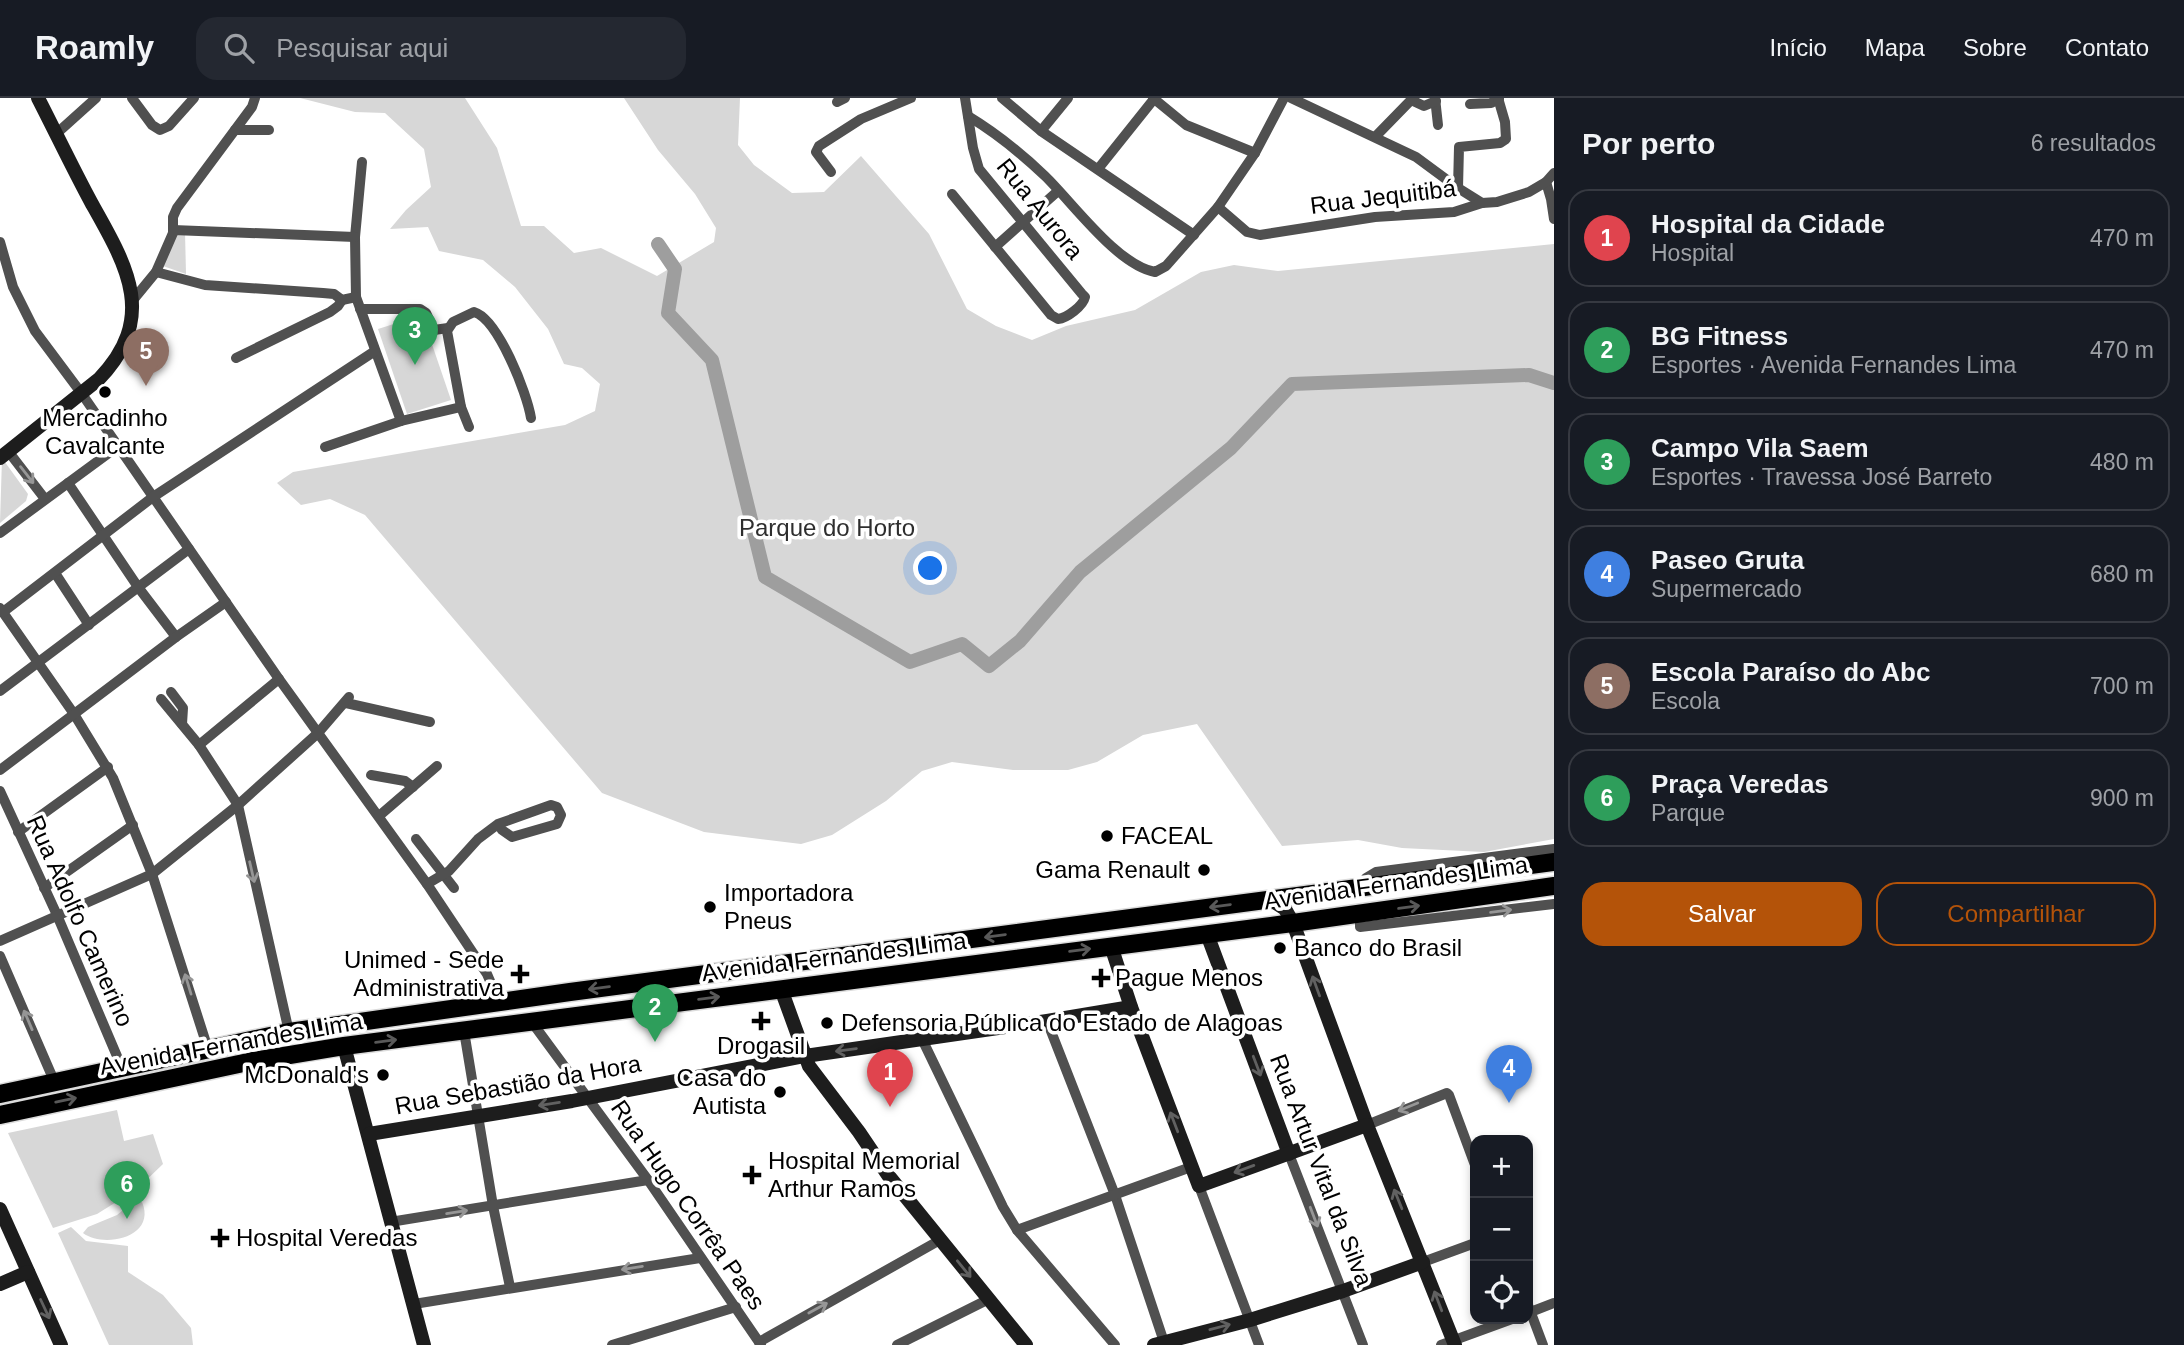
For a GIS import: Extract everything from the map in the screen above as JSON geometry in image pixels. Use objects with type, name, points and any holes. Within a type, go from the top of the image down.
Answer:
[{"type":"highway","name":"Avenida Fernandes Lima","points":[[0,1094],[289,1032],[1554,862]]},
{"type":"highway","name":"Avenida Fernandes Lima","points":[[0,1115],[229,1066],[344,1046],[1207,933],[1293,923],[1360,920],[1462,899],[1554,886]]},
{"type":"highway","points":[[1360,920],[1361,888]]},
{"type":"highway","points":[[1444,918],[1462,899]]},
{"type":"street","points":[[38,98],[122,260],[133,300],[132,322],[120,355],[82,394],[4,455],[45,499]]},
{"type":"street","points":[[57,134],[96,98]]},
{"type":"street","points":[[132,98],[152,125],[160,130],[169,126],[194,98]]},
{"type":"street","points":[[133,300],[156,272],[173,230],[173,217],[177,208],[250,110],[255,98]]},
{"type":"street","points":[[831,173],[816,152],[819,146],[861,119],[911,98]]},
{"type":"street","name":"Rua Aurora","points":[[965,98],[979,169],[1085,298],[1083,303],[1063,319],[1051,315],[995,247]]},
{"type":"street","points":[[1002,98],[1041,131],[1194,235]]},
{"type":"street","points":[[1041,131],[1068,98]]},
{"type":"street","points":[[1098,169],[1153,98],[1186,125],[1255,153]]},
{"type":"street","points":[[968,116],[1020,153],[1099,234],[1136,263],[1151,271],[1158,271],[1166,266],[1218,206],[1255,153],[1284,98]]},
{"type":"street","points":[[1292,98],[1416,157],[1482,202]]},
{"type":"street","points":[[1376,136],[1412,99],[1424,106],[1435,100],[1438,125]]},
{"type":"street","points":[[1458,188],[1459,147],[1500,143],[1506,139],[1505,122],[1498,99],[1491,103],[1470,104]]},
{"type":"street","points":[[235,130],[269,130]]},
{"type":"street","points":[[362,162],[355,237],[356,297],[401,421]]},
{"type":"street","name":"Rua Jequitibá","points":[[1218,206],[1247,232],[1260,235],[1375,217],[1438,214],[1467,209],[1482,202],[1497,202],[1522,195],[1546,183],[1554,173]]},
{"type":"street","points":[[1546,183],[1554,219]]},
{"type":"street","points":[[952,194],[995,247],[1058,191]]},
{"type":"street","points":[[173,230],[355,237]]},
{"type":"street","points":[[0,242],[10,279],[35,331],[82,394],[279,680],[428,884],[487,974],[499,1002]]},
{"type":"street","points":[[156,272],[205,285],[334,294],[342,299],[356,297]]},
{"type":"street","points":[[236,358],[330,312],[342,299]]},
{"type":"street","points":[[360,309],[420,309],[426,313],[434,330],[448,328],[453,322],[474,312],[485,317],[514,366],[531,418]]},
{"type":"street","points":[[448,328],[461,407],[469,427]]},
{"type":"street","points":[[208,1049],[152,874],[108,768],[39,662],[1,610],[153,497],[374,351]]},
{"type":"street","points":[[326,447],[401,421],[461,407]]},
{"type":"street","points":[[0,533],[117,447]]},
{"type":"street","points":[[68,483],[138,587],[176,637]]},
{"type":"street","points":[[0,691],[189,549]]},
{"type":"street","points":[[55,572],[89,625]]},
{"type":"street","points":[[0,770],[226,602]]},
{"type":"street","points":[[199,746],[279,680]]},
{"type":"street","points":[[171,692],[183,708],[182,724]]},
{"type":"street","points":[[161,699],[199,746],[238,805],[289,1032]]},
{"type":"street","points":[[0,941],[152,874],[238,805],[318,733],[347,700],[430,722]]},
{"type":"street","points":[[379,817],[437,766]]},
{"type":"street","points":[[19,832],[108,768]]},
{"type":"street","points":[[371,775],[405,781],[413,787]]},
{"type":"street","name":"Rua Adolfo Camerino","points":[[0,791],[57,915],[122,1068]]},
{"type":"street","points":[[428,884],[452,868],[478,839],[498,824],[551,805],[561,812],[561,819],[557,824],[512,837],[498,824]]},
{"type":"street","points":[[44,888],[133,825]]},
{"type":"street","points":[[416,838],[454,887]]},
{"type":"street","name":"Avenida Fernandes Lima","points":[[1361,888],[1366,878],[1376,872],[1554,849]]},
{"type":"street","points":[[1270,899],[1285,909],[1293,923],[1367,1125],[1423,1262],[1450,1343],[1499,1324]]},
{"type":"street","name":"Avenida Fernandes Lima","points":[[1360,920],[1444,918],[1554,904]]},
{"type":"street","name":"Rua Artur Vital da Silva","points":[[1207,933],[1363,1345]]},
{"type":"street","points":[[1111,946],[1131,1007],[1259,1345]]},
{"type":"street","points":[[0,956],[55,1083]]},
{"type":"street","points":[[781,989],[810,1066],[888,1175],[1026,1345]]},
{"type":"street","name":"Rua Sebastião da Hora","points":[[369,1133],[588,1098],[805,1056],[1131,1007]]},
{"type":"street","name":"Rua Hugo Corrêa Paes","points":[[531,1021],[648,1180],[760,1343]]},
{"type":"street","points":[[1047,1021],[1115,1195],[1159,1344],[1250,1320],[1343,1291],[1470,1246]]},
{"type":"street","points":[[464,1031],[493,1206],[510,1287]]},
{"type":"street","points":[[922,1039],[1003,1207],[1017,1230],[1115,1345]]},
{"type":"street","points":[[344,1046],[424,1345]]},
{"type":"street","points":[[1199,1186],[1367,1125],[1444,1093],[1449,1095],[1470,1152]]},
{"type":"street","points":[[1017,1230],[1191,1167]]},
{"type":"street","points":[[390,1222],[648,1180]]},
{"type":"street","points":[[0,1209],[61,1345]]},
{"type":"street","points":[[760,1343],[940,1240]]},
{"type":"street","points":[[414,1304],[700,1258]]},
{"type":"street","points":[[0,1283],[28,1272]]},
{"type":"street","points":[[897,1345],[989,1300]]},
{"type":"street","points":[[1533,1309],[1554,1303]]},
{"type":"street","points":[[612,1345],[736,1307]]},
{"type":"street","points":[[1533,1320],[1543,1345]]},
{"type":"green space","name":"Parque do Horto","points":[[300,98],[465,98],[497,148],[521,226],[544,226],[574,253],[601,248],[657,276],[714,242],[716,228],[695,194],[658,150],[624,98],[740,98],[738,145],[754,165],[792,193],[824,192],[861,156],[929,234],[967,309],[996,326],[1032,340],[1066,326],[1135,310],[1201,272],[1234,265],[1278,271],[1554,244],[1554,839],[1484,852],[1402,848],[1358,840],[1282,846],[1197,724],[1143,735],[1097,762],[1068,770],[1013,770],[952,762],[922,771],[886,801],[832,835],[801,844],[704,832],[602,793],[365,515],[330,499],[301,505],[277,483],[293,472],[565,425],[595,411],[600,384],[582,368],[564,364],[548,329],[515,287],[483,260],[439,251],[428,227],[390,229],[431,187],[424,149],[385,113],[355,112]]},
{"type":"green space","points":[[177,230],[185,232],[186,274],[160,265]]},
{"type":"green space","points":[[422,315],[451,400],[407,414],[378,329]]},
{"type":"green space","points":[[2,458],[28,494],[26,501],[0,523]]},
{"type":"green space","points":[[117,1110],[124,1141],[153,1134],[163,1164],[137,1189],[97,1214],[53,1228],[8,1133]]},
{"type":"green space","points":[[134,1201],[142,1202],[145,1214],[142,1224],[126,1237],[103,1240],[83,1233],[88,1227],[117,1215]]},
{"type":"green space","points":[[71,1227],[86,1241],[128,1246],[128,1272],[163,1295],[191,1328],[193,1345],[109,1345],[58,1233]]},
{"type":"waterway","points":[[658,244],[675,269],[668,313],[712,360],[765,577],[910,662],[962,644],[989,666],[1020,641],[1080,572],[1231,448],[1292,384],[1529,375],[1554,383]]},
{"type":"place","name":"Campo Vila Saem","points":[[415,365]]},
{"type":"place","name":"Escola Paraíso do Abc","points":[[146,386]]},
{"type":"place","name":"Mercadinho Cavalcante","points":[[105,392]]},
{"type":"place","name":"FACEAL","points":[[1107,836]]},
{"type":"place","name":"Gama Renault","points":[[1204,870]]},
{"type":"place","name":"Importadora Pneus","points":[[710,907]]},
{"type":"place","name":"Banco do Brasil","points":[[1280,948]]},
{"type":"place","name":"Unimed - Sede Administrativa","points":[[520,974]]},
{"type":"place","name":"Pague Menos","points":[[1101,978]]},
{"type":"place","name":"Drogasil","points":[[761,1021]]},
{"type":"place","name":"Defensoria Pública do Estado de Alagoas","points":[[827,1023]]},
{"type":"place","name":"BG Fitness","points":[[655,1042]]},
{"type":"place","name":"McDonald's","points":[[383,1075]]},
{"type":"place","name":"Casa do Autista","points":[[780,1092]]},
{"type":"place","name":"Paseo Gruta","points":[[1509,1103]]},
{"type":"place","name":"Hospital da Cidade","points":[[890,1107]]},
{"type":"place","name":"Hospital Memorial Arthur Ramos","points":[[752,1175]]},
{"type":"place","name":"Praça Veredas","points":[[127,1219]]},
{"type":"place","name":"Hospital Veredas","points":[[220,1238]]}]
